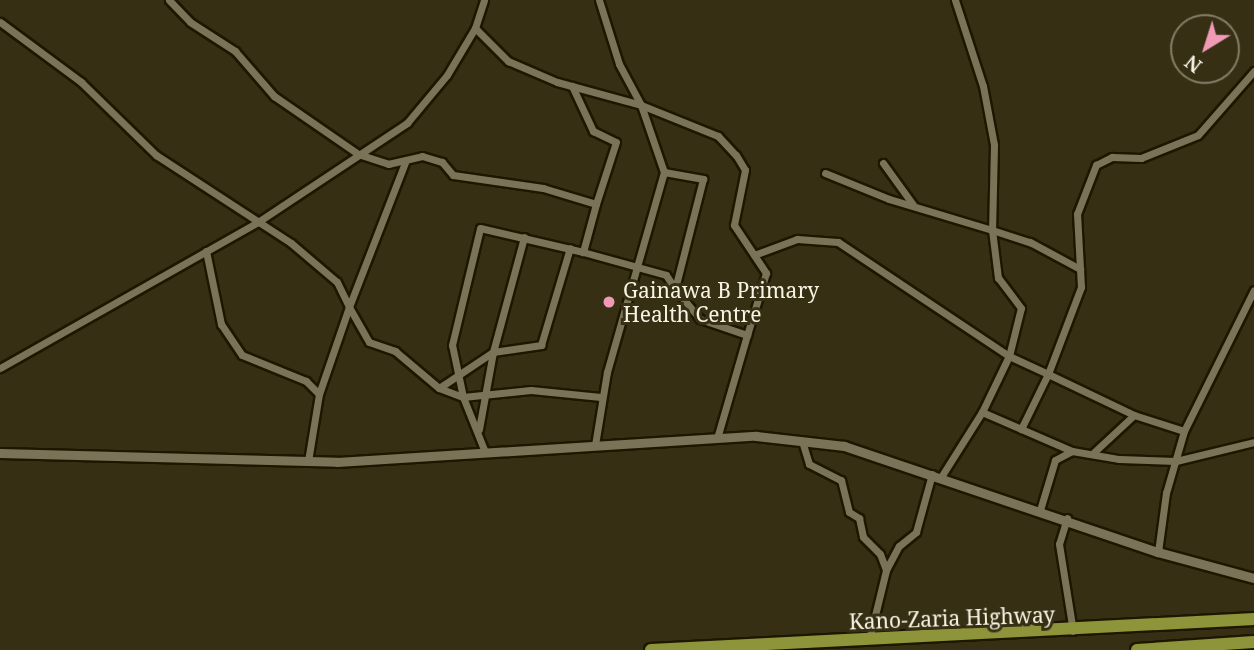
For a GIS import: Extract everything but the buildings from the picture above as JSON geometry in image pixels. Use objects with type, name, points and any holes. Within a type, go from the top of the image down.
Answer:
[{"type":"highway","name":"Kano-Zaria Highway","points":[[651,650],[1073,632],[1254,619]]},
{"type":"highway","points":[[1137,650],[1254,642]]},
{"type":"street","points":[[169,0],[190,22],[235,51],[274,96],[358,153],[388,164],[422,156],[442,162],[453,175],[543,188],[596,204]]},
{"type":"street","points":[[0,368],[258,222],[358,153],[407,123],[429,102],[475,28],[484,0]]},
{"type":"street","points":[[595,445],[601,397],[664,172],[641,105],[619,64],[599,0]]},
{"type":"street","points":[[869,640],[886,570],[900,547],[916,532],[936,475],[982,412],[1009,356],[1021,308],[998,278],[992,230],[995,145],[985,94],[955,0]]},
{"type":"street","points":[[0,22],[81,82],[156,155],[258,222],[337,282],[369,342],[395,351],[439,388],[463,397],[531,390],[601,397]]},
{"type":"street","points":[[475,28],[508,61],[572,86],[641,105],[718,136],[736,155],[744,170],[734,225],[766,273],[717,438]]},
{"type":"street","points":[[1021,429],[1048,374],[1081,287],[1077,214],[1096,165],[1112,157],[1140,158],[1198,135],[1254,71]]},
{"type":"street","points":[[572,86],[593,131],[616,142],[583,252]]},
{"type":"street","points":[[308,461],[319,394],[405,160]]},
{"type":"street","points":[[883,163],[914,207]]},
{"type":"street","points":[[664,172],[703,179],[675,289]]},
{"type":"street","points":[[825,173],[914,207],[1030,242],[1080,269]]},
{"type":"street","points":[[485,452],[479,429],[463,397],[452,345],[480,228],[570,248],[636,269],[666,275],[700,319],[747,335]]},
{"type":"street","points":[[479,429],[494,352],[524,237]]},
{"type":"street","points":[[754,255],[797,239],[838,242],[1009,356],[1134,415],[1184,431]]},
{"type":"street","points":[[439,388],[458,371],[494,352],[541,345],[570,248]]},
{"type":"street","points":[[206,251],[221,324],[242,355],[306,381],[319,394]]},
{"type":"street","points":[[1158,552],[1166,493],[1184,431],[1254,290]]},
{"type":"street","points":[[982,412],[1072,451],[1091,454],[1176,461],[1254,442]]},
{"type":"street","points":[[1091,454],[1134,415]]},
{"type":"street","points":[[0,453],[308,461],[756,436],[844,446],[1067,518],[1158,552],[1254,578]]},
{"type":"street","points":[[802,441],[809,464],[841,480],[849,512],[859,518],[863,537],[880,554],[886,570]]},
{"type":"street","points":[[1040,510],[1052,465],[1072,451]]},
{"type":"street","points":[[1067,518],[1059,544],[1073,632]]},
{"type":"place","name":"Gainawa B Primary Health Centre","points":[[609,302]]}]
